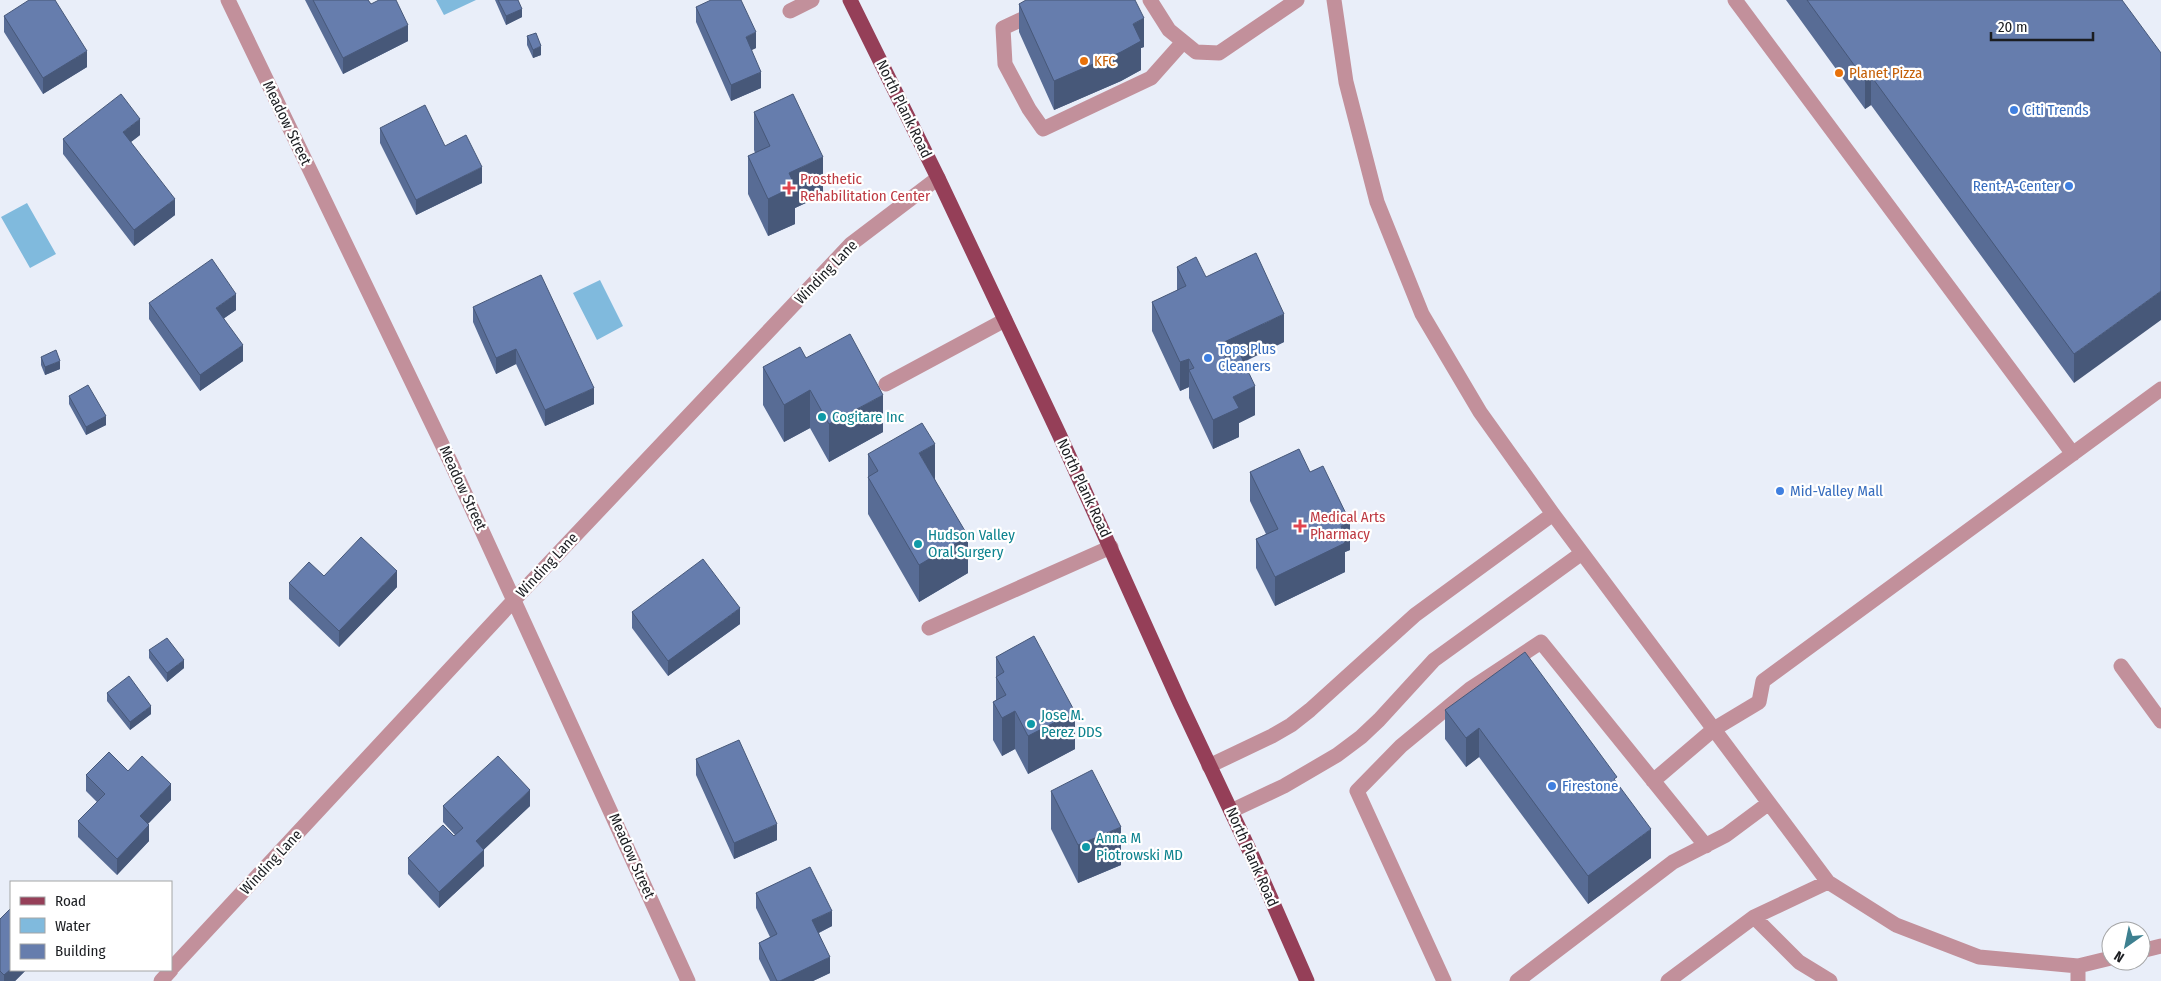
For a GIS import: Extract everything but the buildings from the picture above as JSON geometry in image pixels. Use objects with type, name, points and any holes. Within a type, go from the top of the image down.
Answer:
[{"type":"main road","name":"North Plank Road","points":[[850,0],[938,178],[1111,547],[1307,981]]},
{"type":"street","name":"Meadow Street","points":[[228,0],[515,599],[688,981]]},
{"type":"street","points":[[790,11],[812,0]]},
{"type":"street","points":[[1063,0],[1003,28],[1005,64],[1029,109],[1043,129],[1151,78],[1183,42]]},
{"type":"street","points":[[1150,0],[1168,30],[1183,42],[1196,52],[1218,53],[1297,0]]},
{"type":"street","points":[[1334,0],[1346,82],[1377,202],[1422,314],[1480,412],[1553,514],[1828,882],[1896,925],[1979,957],[2078,966],[2101,960]]},
{"type":"street","points":[[1735,0],[2073,454]]},
{"type":"street","name":"Winding Lane","points":[[172,969],[515,599],[851,244],[938,178]]},
{"type":"street","points":[[886,384],[1005,320]]},
{"type":"street","points":[[1654,781],[1714,729],[1759,702],[1762,681],[2161,389]]},
{"type":"street","points":[[1210,766],[1272,736],[1290,725],[1310,710],[1415,615],[1553,514]]},
{"type":"street","points":[[929,628],[1111,547]]},
{"type":"street","points":[[1231,811],[1291,782],[1337,755],[1361,737],[1434,660],[1582,553]]},
{"type":"street","points":[[1444,981],[1358,791],[1401,746],[1470,689],[1541,642],[1706,846]]},
{"type":"street","points":[[2121,666],[2161,721]]},
{"type":"street","points":[[1517,981],[1673,862],[1726,835],[1769,803]]},
{"type":"street","points":[[1668,981],[1754,917],[1828,882]]},
{"type":"street","points":[[1754,917],[1798,962],[1830,981]]},
{"type":"street","points":[[2078,966],[2078,981]]},
{"type":"street","name":"Winding Lane","points":[[160,981],[170,971]]},
{"type":"water","points":[[436,0],[476,0],[444,15]]},
{"type":"water","points":[[27,203],[56,254],[30,268],[1,217]]},
{"type":"water","points":[[600,280],[623,326],[597,340],[573,293]]},
{"type":"place","name":"KFC","points":[[1084,61]]},
{"type":"place","name":"Planet Pizza","points":[[1839,73]]},
{"type":"place","name":"Citi Trends","points":[[2014,110]]},
{"type":"place","name":"Rent-A-Center","points":[[2069,186]]},
{"type":"place","name":"Prosthetic Rehabilitation Center","points":[[789,188]]},
{"type":"place","name":"Tops Plus Cleaners","points":[[1208,358]]},
{"type":"place","name":"Cogitare Inc","points":[[822,417]]},
{"type":"place","name":"Mid-Valley Mall","points":[[1780,491]]},
{"type":"place","name":"Medical Arts Pharmacy","points":[[1300,526]]},
{"type":"place","name":"Hudson Valley Oral Surgery","points":[[918,544]]},
{"type":"place","name":"Jose M. Perez DDS","points":[[1031,724]]},
{"type":"place","name":"Firestone","points":[[1552,786]]},
{"type":"place","name":"Anna M Piotrowski MD","points":[[1086,847]]}]
